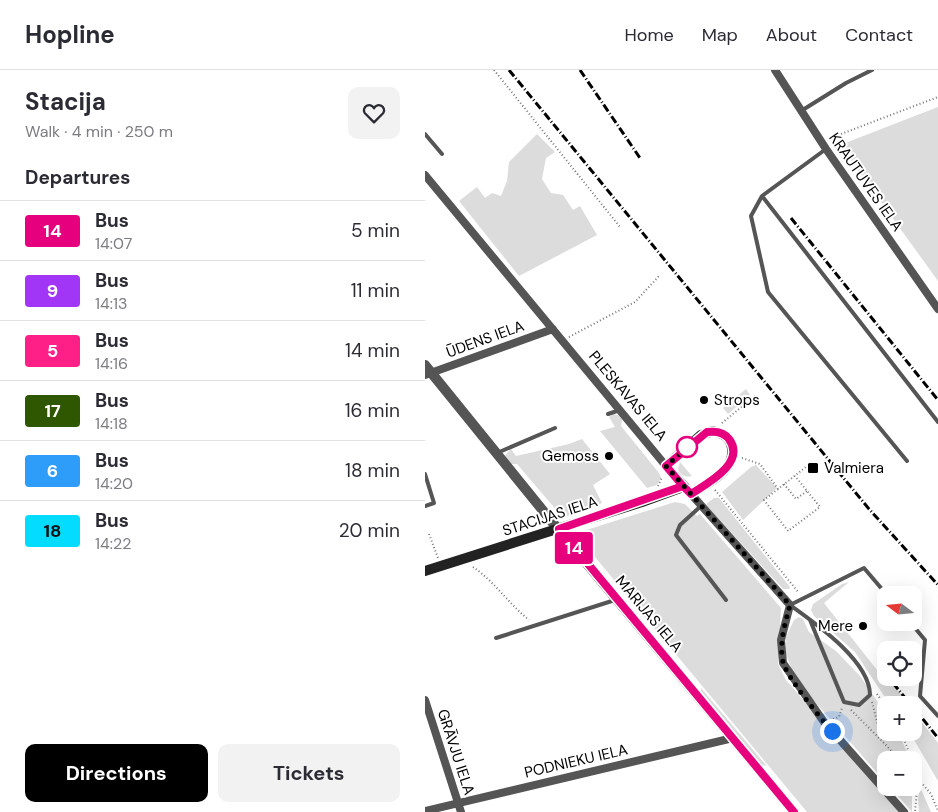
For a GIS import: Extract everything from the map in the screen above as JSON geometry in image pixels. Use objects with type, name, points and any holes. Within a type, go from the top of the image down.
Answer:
[{"type":"main road","points":[[663,470],[701,435],[713,431],[719,432],[730,440],[732,455]]},
{"type":"main road","name":"STACIJAS IELA","points":[[425,571],[709,482],[726,469],[732,455]]},
{"type":"main road","name":"PLESKAVAS IELA","points":[[663,470],[687,490]]},
{"type":"street","name":"KRAUTUVES IELA","points":[[775,70],[821,142],[935,298],[938,309]]},
{"type":"street","name":"PLESKAVAS IELA","points":[[425,175],[620,410],[663,470]]},
{"type":"street","name":"ŪDENS IELA","points":[[427,371],[553,329]]},
{"type":"street","name":"MARIJAS IELA","points":[[427,371],[794,812]]},
{"type":"street","name":"PLESKAVAS IELA","points":[[687,490],[790,605]]},
{"type":"street","points":[[790,605],[781,640],[783,664],[824,722],[904,812]]},
{"type":"street","name":"GRĀVJU IELA","points":[[425,700],[461,812]]},
{"type":"street","name":"PODNIEKU IELA","points":[[425,811],[733,738]]},
{"type":"lane","points":[[801,111],[872,70]]},
{"type":"lane","points":[[425,134],[442,154]]},
{"type":"lane","points":[[826,149],[762,196],[751,216],[768,292],[907,461]]},
{"type":"lane","points":[[762,196],[938,422]]},
{"type":"lane","points":[[607,414],[620,410]]},
{"type":"lane","points":[[496,453],[555,428]]},
{"type":"lane","points":[[425,474],[434,503],[425,506]]},
{"type":"lane","points":[[701,506],[680,525],[676,535],[726,600]]},
{"type":"lane","points":[[810,620],[844,702],[859,705],[870,694],[870,685],[850,654],[810,620],[790,605],[864,568],[879,586]]},
{"type":"lane","points":[[496,638],[617,600]]},
{"type":"lane","points":[[918,631],[925,640],[920,696],[938,716]]},
{"type":"path","points":[[494,70],[620,227]]},
{"type":"path","points":[[821,142],[938,97]]},
{"type":"path","points":[[562,340],[635,302],[659,276]]},
{"type":"path","points":[[713,431],[755,395]]},
{"type":"path","points":[[732,455],[760,464],[778,489]]},
{"type":"path","points":[[795,476],[820,506],[788,531],[765,500],[811,463]]},
{"type":"path","points":[[652,489],[659,486],[663,478],[663,470]]},
{"type":"path","points":[[709,482],[803,598]]},
{"type":"path","points":[[784,484],[796,499],[807,491]]},
{"type":"path","points":[[429,534],[438,560]]},
{"type":"path","points":[[471,566],[486,576],[535,626]]},
{"type":"path","points":[[870,685],[878,696]]},
{"type":"path","points":[[870,694],[877,726]]},
{"type":"path","points":[[824,722],[839,717],[844,702],[877,736]]},
{"type":"path","points":[[882,741],[891,751]]},
{"type":"path","points":[[922,784],[931,794],[938,811]]},
{"type":"path","points":[[915,812],[916,796]]},
{"type":"shaded area","points":[[938,107],[938,281],[840,145]]},
{"type":"shaded area","points":[[537,134],[555,152],[546,158],[542,179],[551,193],[563,195],[573,210],[580,206],[597,235],[519,276],[459,201],[477,187],[485,198],[492,193],[501,196],[507,181],[509,162]]},
{"type":"shaded area","points":[[746,389],[750,395],[728,414],[723,408]]},
{"type":"shaded area","points":[[613,414],[618,415],[622,419],[621,426],[659,473],[661,477],[657,485],[647,488],[600,431],[615,427],[609,417]]},
{"type":"shaded area","points":[[582,439],[610,474],[593,485],[602,503],[565,517],[558,512],[517,464],[509,464],[505,455],[511,449],[516,456],[569,444]]},
{"type":"shaded area","points":[[680,462],[692,476],[683,476],[680,473],[678,469]]},
{"type":"shaded area","points":[[756,465],[777,488],[743,520],[722,492],[751,467]]},
{"type":"shaded area","points":[[714,498],[719,498],[790,587],[789,589],[783,589],[709,508],[706,504]]},
{"type":"shaded area","points":[[675,502],[685,504],[697,516],[700,514],[781,608],[778,664],[786,680],[877,784],[877,796],[887,796],[901,812],[807,812],[580,539],[583,531]]},
{"type":"shaded area","points":[[849,582],[824,603],[877,670],[877,685],[855,652],[814,616],[811,610],[813,604],[842,584]]},
{"type":"shaded area","points":[[799,617],[803,619],[809,632],[836,651],[860,676],[877,701],[877,741],[902,741],[906,751],[877,751],[877,773],[809,695],[792,670],[786,654],[786,637],[794,620]]},
{"type":"shaded area","points":[[877,686],[894,686],[902,696],[884,696]]},
{"type":"shaded area","points":[[701,688],[767,766],[762,765],[701,691]]},
{"type":"shaded area","points":[[922,722],[938,743],[938,781],[922,751],[915,741],[922,741]]},
{"type":"shaded area","points":[[922,792],[931,812],[919,812],[918,796],[922,796]]},
{"type":"shaded area","points":[[898,796],[912,796],[912,812]]},
{"type":"railway","points":[[509,70],[869,509],[938,585]]},
{"type":"railway","points":[[580,70],[640,158]]},
{"type":"railway","points":[[791,218],[938,400]]},
{"type":"railway","points":[[895,686],[904,696]]},
{"type":"railway","points":[[922,718],[938,738]]},
{"type":"bus line","name":"14","points":[[686,489],[691,494],[726,469],[730,463],[732,447],[730,440],[719,432],[707,432],[701,435],[666,466],[683,486],[642,502],[559,529],[794,812]]},
{"type":"place","name":"Strops","points":[[704,400]]},
{"type":"place","name":"Gemoss","points":[[609,456]]},
{"type":"place","name":"Valmiera","points":[[813,468]]},
{"type":"place","name":"Mere","points":[[863,626]]},
{"type":"route","points":[[687,447],[690,445],[666,466],[790,605],[781,640],[783,664],[802,693],[832,731]]}]
